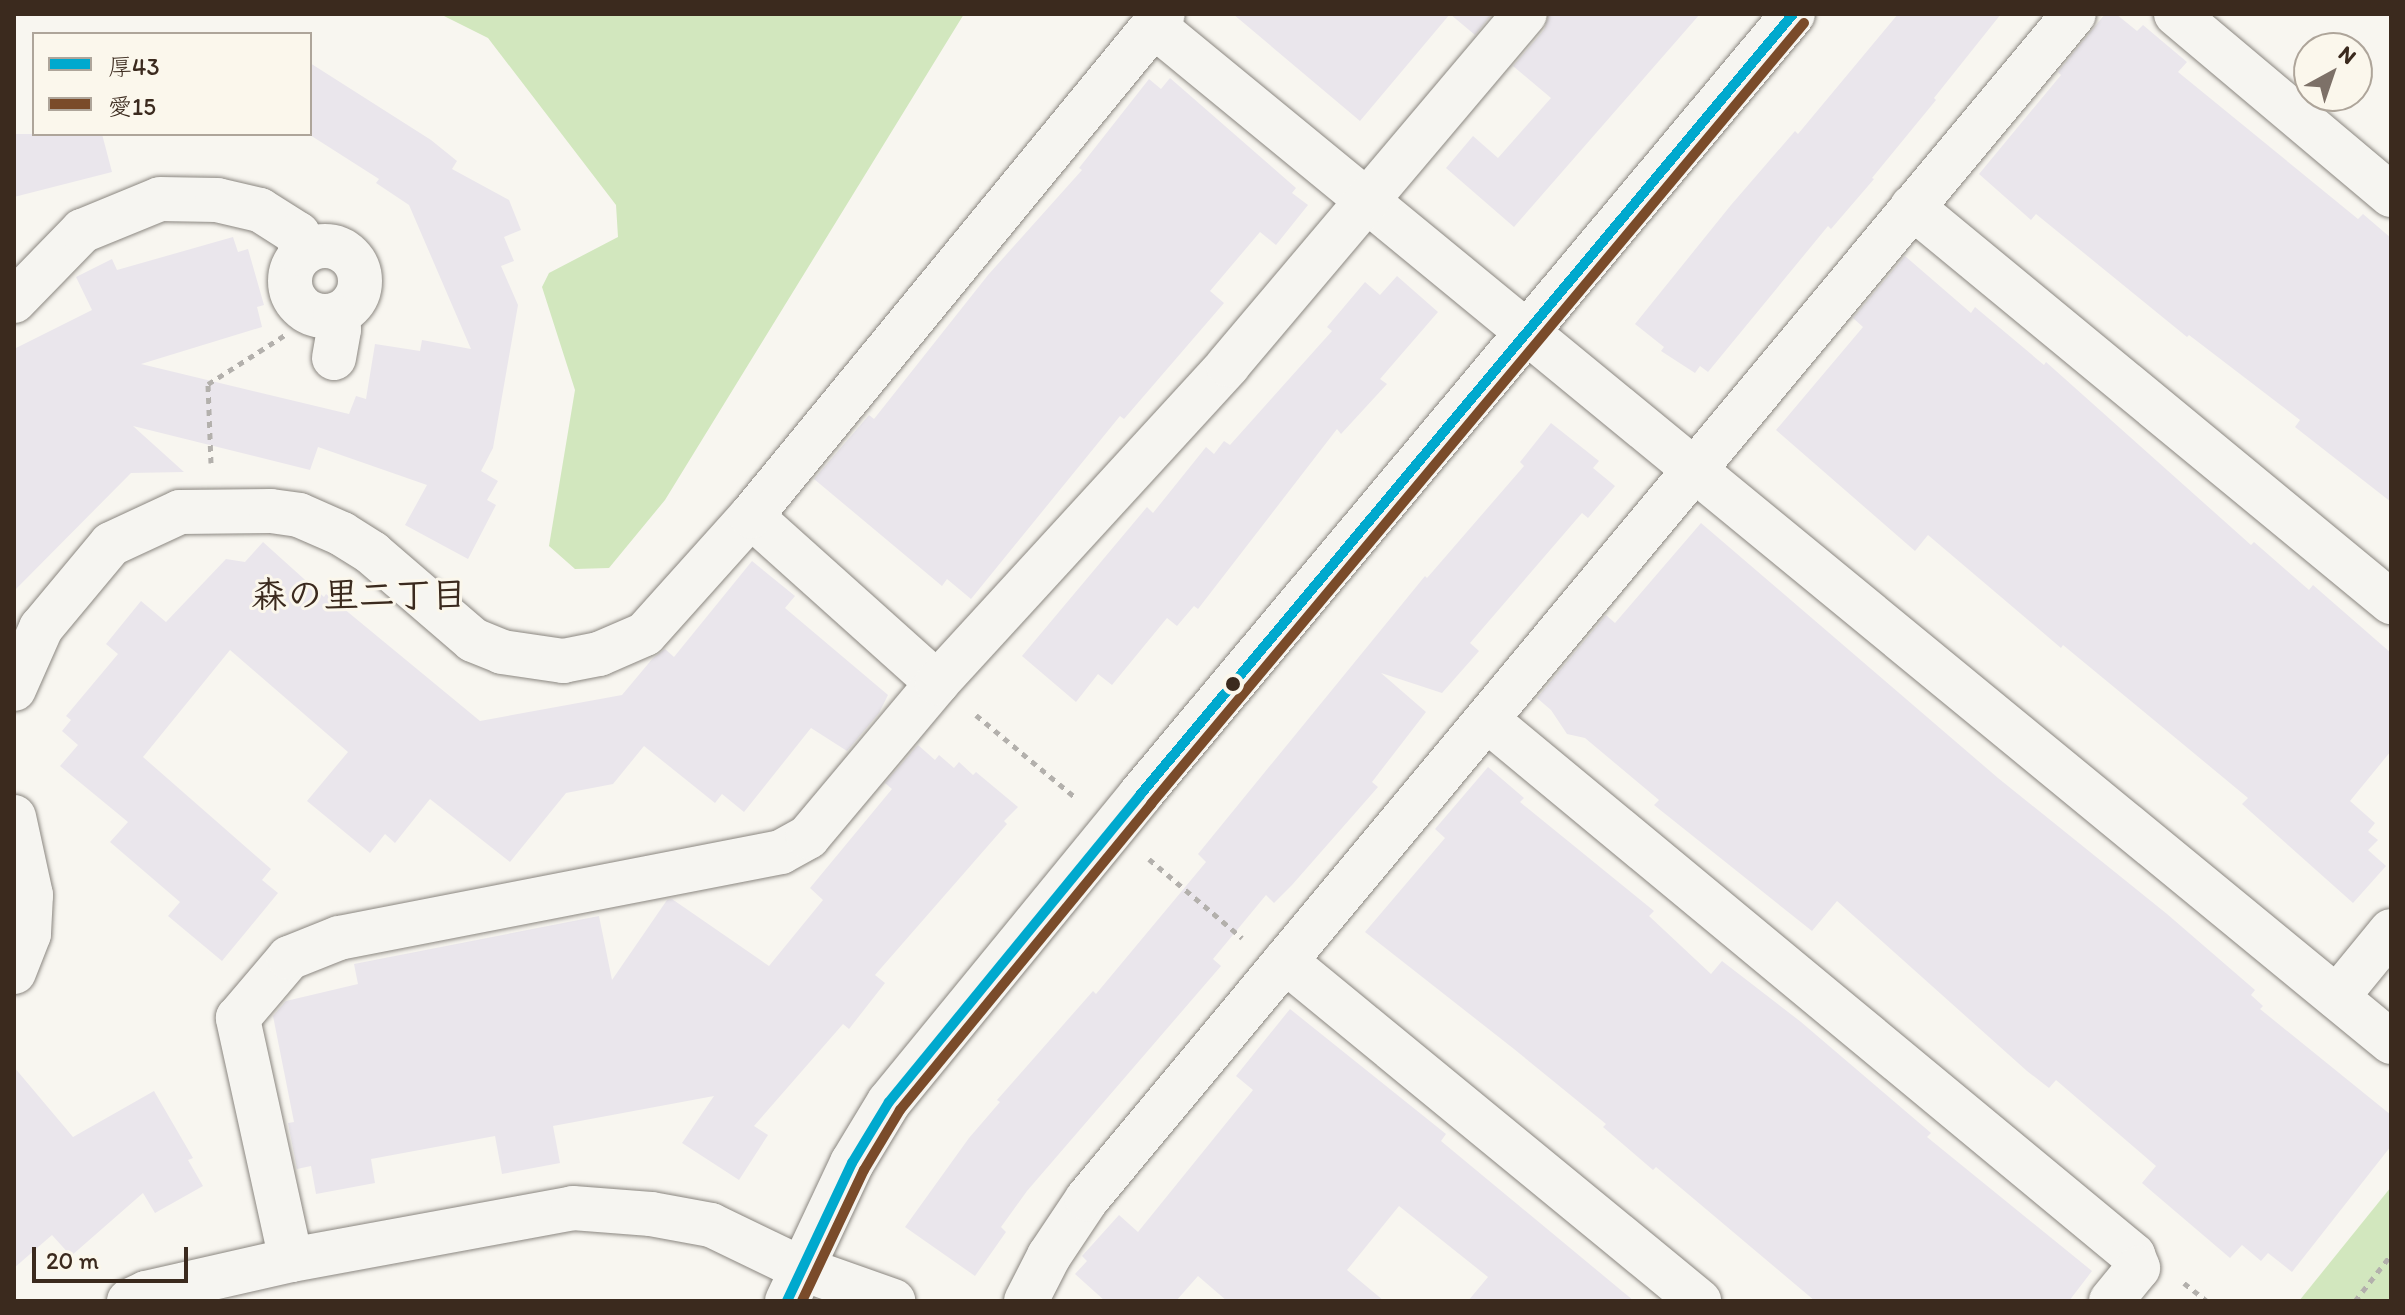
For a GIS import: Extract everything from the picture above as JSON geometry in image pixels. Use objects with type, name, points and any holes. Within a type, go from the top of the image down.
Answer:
[{"type":"street","points":[[291,1260],[238,1018],[289,958],[339,938],[781,852],[808,837],[937,683],[1228,365],[1525,14]]},
{"type":"street","points":[[793,1284],[852,1163],[889,1102],[1793,14]]},
{"type":"street","points":[[1026,1301],[1049,1256],[1087,1199],[2074,14]]},
{"type":"street","points":[[2176,14],[2391,195]]},
{"type":"street","points":[[14,689],[41,628],[111,544],[180,512],[271,511],[299,515],[342,534],[372,553],[473,640],[502,652],[563,661],[599,654],[645,634],[751,516],[1158,20],[1526,332],[2391,1042]]},
{"type":"street","points":[[14,301],[82,231],[160,199],[217,200],[260,210],[298,234],[301,254]]},
{"type":"street","points":[[1912,207],[2391,602]]},
{"type":"street","points":[[335,247],[357,267],[359,296],[350,309],[325,328],[290,291],[292,265],[301,254],[312,248],[335,247]]},
{"type":"street","points":[[751,516],[937,683]]},
{"type":"street","points":[[1487,720],[2133,1255],[2138,1268],[2111,1301]]},
{"type":"street","points":[[14,817],[31,895],[29,934],[14,972]]},
{"type":"street","points":[[2337,997],[2391,931]]},
{"type":"street","points":[[1282,964],[1699,1301]]},
{"type":"street","points":[[129,1301],[146,1293],[291,1260],[573,1208],[651,1214],[711,1225],[793,1284],[893,1301]]},
{"type":"path","points":[[213,512],[208,384],[291,331],[325,328]]},
{"type":"path","points":[[937,683],[1079,801]]},
{"type":"path","points":[[1139,851],[1282,964]]},
{"type":"path","points":[[2355,1301],[2391,1255]]},
{"type":"green space","points":[[440,14],[964,14],[665,500],[609,568],[575,569],[549,546],[575,390],[542,287],[549,273],[618,237],[616,205],[488,38]]},
{"type":"green space","points":[[2391,1187],[2391,1301],[2299,1301]]},
{"type":"building","points":[[1233,14],[1450,14],[1360,121]]},
{"type":"building","points":[[1450,14],[1492,14],[1475,35]]},
{"type":"building","points":[[1549,14],[1700,14],[1514,227],[1446,168],[1473,136],[1498,158],[1551,98],[1513,66],[1544,30]]},
{"type":"building","points":[[1898,14],[2001,14],[1874,179],[1831,229],[1828,226],[1708,372],[1700,366],[1695,373],[1661,351],[1664,347],[1635,324],[1731,205],[1795,131],[1798,134]]},
{"type":"building","points":[[2105,14],[2116,14],[2137,31],[2143,25],[2187,62],[2178,72],[2358,219],[2363,214],[2391,238],[2391,502],[2295,427],[2300,420],[2189,335],[2187,337],[2036,214],[2031,220],[1979,174],[2061,75],[2058,72]]},
{"type":"building","points":[[312,64],[431,140],[457,161],[452,169],[509,200],[521,230],[504,237],[514,261],[501,266],[518,305],[493,448],[481,471],[498,481],[487,500],[496,505],[468,559],[405,525],[427,485],[318,447],[310,470],[133,426],[184,472],[131,473],[14,591],[14,349],[92,310],[76,277],[112,259],[117,270],[233,237],[238,252],[248,249],[264,305],[257,307],[262,327],[141,364],[349,414],[356,396],[366,399],[375,344],[420,351],[422,340],[471,349],[409,205],[376,183],[379,179],[312,136]]},
{"type":"building","points":[[1170,78],[1296,188],[1292,193],[1308,205],[1276,245],[1260,232],[1210,291],[1224,303],[1124,419],[1120,416],[971,599],[947,579],[942,586],[814,479],[869,415],[874,419],[988,275],[1082,170],[1079,168],[1149,79],[1161,89]]},
{"type":"building","points":[[14,134],[103,136],[112,172],[14,197]]},
{"type":"building","points":[[1905,256],[1971,313],[1975,307],[2044,365],[2046,362],[2251,545],[2254,542],[2309,590],[2313,585],[2391,653],[2391,751],[2350,801],[2375,823],[2368,832],[2378,840],[2368,850],[2386,866],[2353,903],[2242,804],[2248,798],[2063,645],[2061,648],[1928,535],[1915,551],[1776,430],[1863,327],[1853,318]]},
{"type":"building","points":[[1397,276],[1438,312],[1380,379],[1387,384],[1341,434],[1337,429],[1198,609],[1194,606],[1177,626],[1167,618],[1112,685],[1098,674],[1076,702],[1022,656],[1147,507],[1153,513],[1206,447],[1214,454],[1224,441],[1230,445],[1332,331],[1327,327],[1365,282],[1380,295]]},
{"type":"building","points":[[1551,423],[1599,461],[1593,468],[1615,486],[1588,518],[1582,513],[1470,643],[1479,651],[1442,693],[1381,673],[1426,712],[1372,782],[1378,787],[1274,903],[1266,895],[1213,959],[1221,966],[1027,1191],[1001,1227],[1006,1232],[975,1276],[905,1227],[969,1138],[1000,1102],[997,1100],[1093,991],[1096,994],[1206,862],[1198,854],[1425,576],[1427,578],[1524,466],[1520,462]]},
{"type":"building","points":[[1701,523],[1998,778],[2167,914],[2255,990],[2251,995],[2263,1006],[2260,1009],[2391,1115],[2391,1146],[2292,1272],[2268,1253],[2261,1261],[2242,1245],[2230,1258],[2142,1183],[2156,1166],[2056,1080],[2049,1088],[2027,1071],[1837,901],[1812,931],[1654,805],[1659,800],[1585,738],[1567,734],[1551,710],[1537,698],[1606,615],[1615,623]]},
{"type":"building","points":[[263,542],[324,597],[326,594],[480,721],[622,695],[653,658],[665,649],[674,657],[752,561],[795,596],[785,608],[888,695],[879,713],[847,751],[811,728],[744,812],[722,794],[715,803],[644,746],[613,784],[566,793],[510,862],[430,799],[395,843],[385,834],[370,853],[307,801],[348,752],[230,650],[143,757],[271,869],[262,880],[278,893],[222,961],[168,916],[180,902],[110,842],[128,822],[60,766],[78,745],[62,731],[71,720],[66,716],[118,654],[106,644],[141,601],[166,622],[226,559],[245,562]]},
{"type":"building","points":[[918,745],[935,760],[939,755],[954,768],[959,762],[973,775],[976,772],[1018,807],[1004,821],[1007,824],[875,975],[885,983],[849,1029],[843,1024],[754,1126],[768,1135],[739,1180],[682,1143],[714,1096],[553,1126],[560,1163],[502,1174],[495,1136],[371,1159],[375,1183],[316,1194],[311,1166],[297,1169],[288,1123],[294,1122],[273,1016],[286,1001],[358,984],[354,964],[599,916],[612,980],[667,900],[672,899],[769,966],[823,900],[810,888],[892,789],[885,783]]},
{"type":"building","points":[[1488,767],[1524,798],[1520,802],[1654,911],[1649,916],[1711,974],[1722,961],[1801,1022],[1931,1133],[1927,1137],[2092,1271],[2069,1301],[1815,1301],[1656,1167],[1653,1170],[1603,1127],[1606,1124],[1365,932],[1445,838],[1435,829]]},
{"type":"building","points":[[1290,1009],[1446,1134],[1441,1141],[1634,1301],[1468,1301],[1488,1277],[1399,1206],[1347,1270],[1384,1301],[1227,1301],[1198,1276],[1176,1301],[1105,1301],[1075,1274],[1087,1261],[1082,1256],[1119,1215],[1138,1232],[1253,1090],[1236,1076]]},
{"type":"building","points":[[14,1067],[73,1137],[154,1091],[193,1158],[188,1160],[203,1186],[155,1213],[143,1193],[71,1256],[52,1235],[14,1268]]},
{"type":"transit line","name":"厚43","points":[[787,1301],[852,1163],[889,1102],[1140,795],[1793,14]]},
{"type":"transit line","name":"愛15","points":[[802,1301],[864,1170],[900,1110],[1151,804],[1804,23]]},
{"type":"district","name":"森の里二丁目","points":[[359,595]]}]
